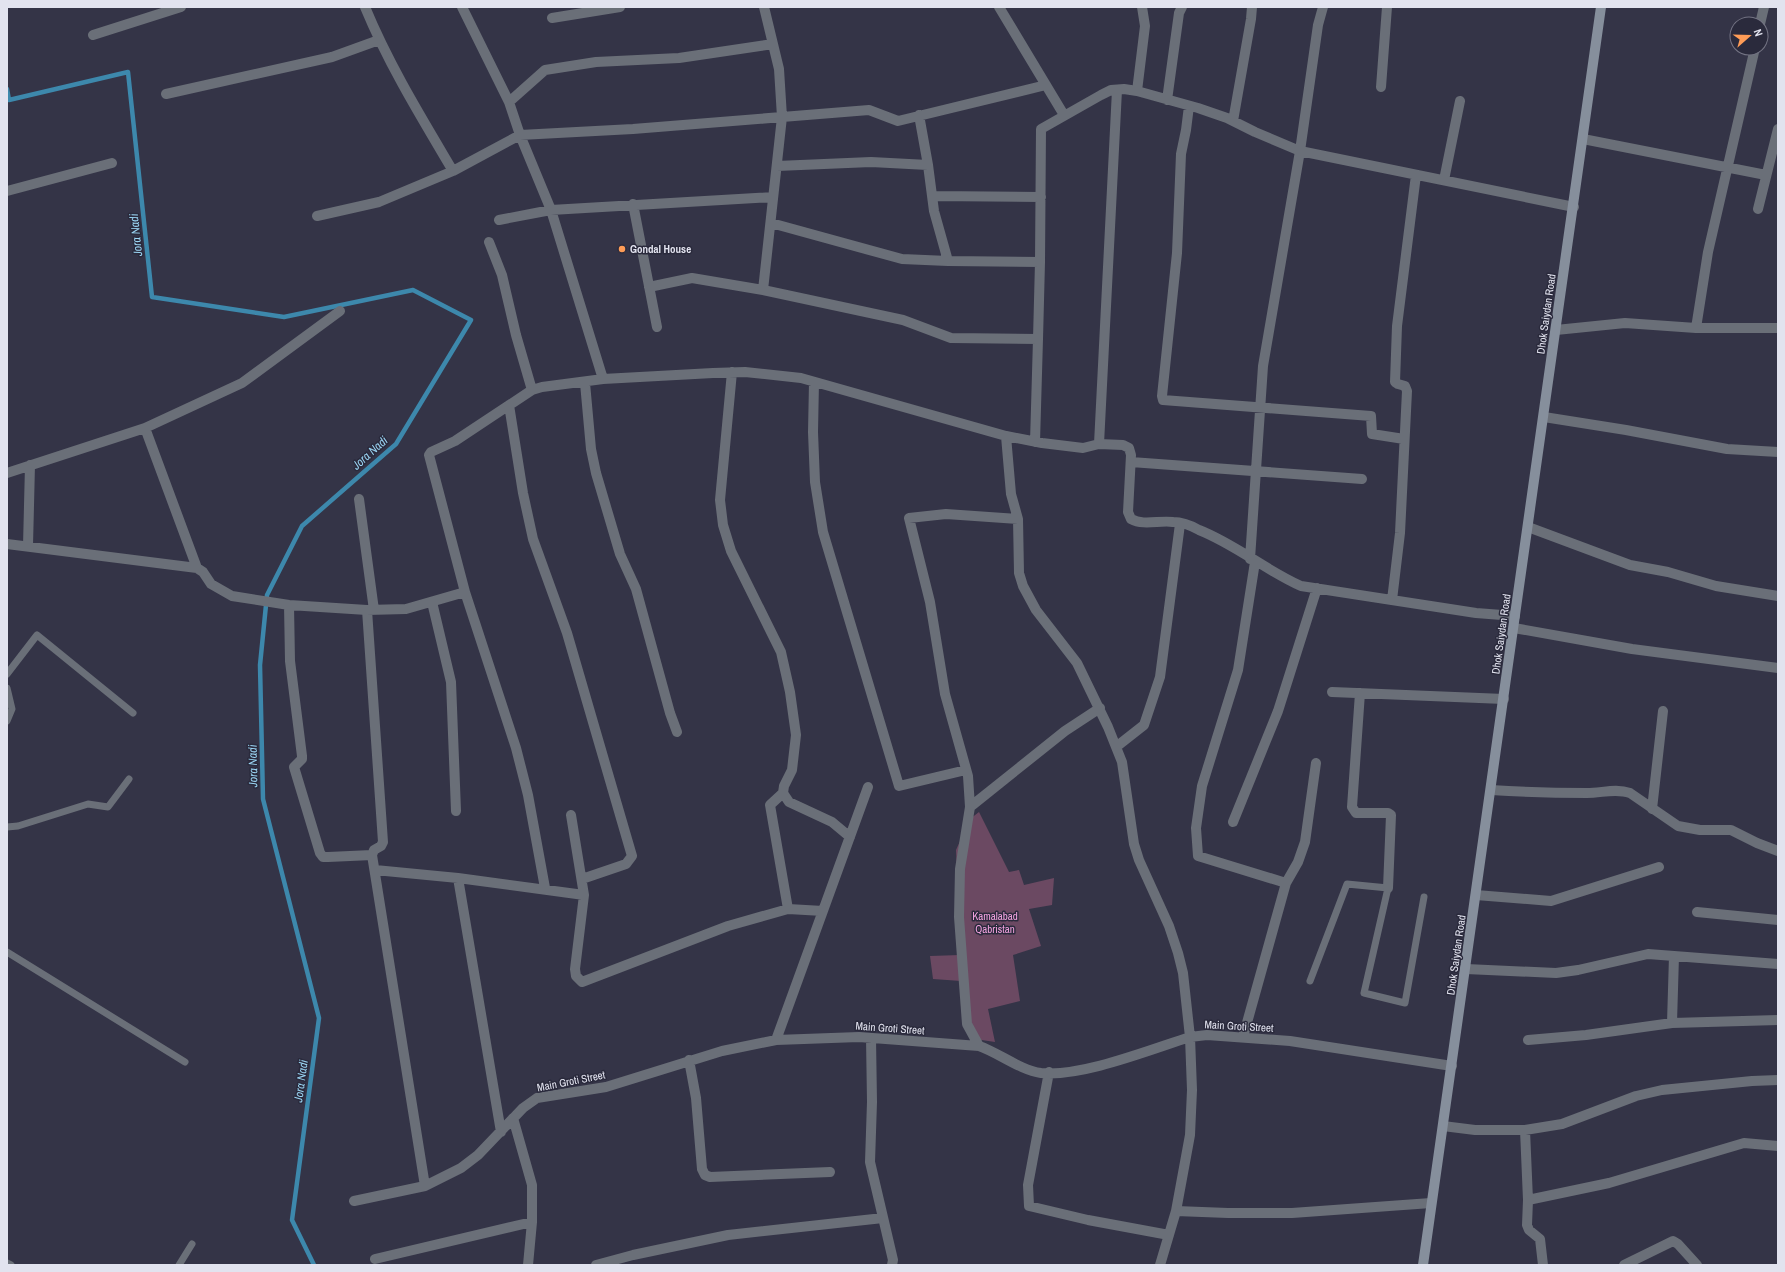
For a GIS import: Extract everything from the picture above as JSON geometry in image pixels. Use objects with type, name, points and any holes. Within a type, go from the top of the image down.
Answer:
[{"type":"main road","name":"Dhok Saiydan Road","points":[[1424,1265],[1431,1203],[1466,969],[1601,7]]},
{"type":"street","points":[[93,35],[182,7]]},
{"type":"street","points":[[365,7],[396,74],[453,171]]},
{"type":"street","points":[[462,7],[509,102],[520,135],[551,210],[603,379]]},
{"type":"street","points":[[552,18],[620,7]]},
{"type":"street","points":[[763,290],[782,117],[779,69],[764,7]]},
{"type":"street","points":[[999,7],[1064,115]]},
{"type":"street","points":[[1137,91],[1145,26],[1142,7]]},
{"type":"street","points":[[1168,100],[1182,7]]},
{"type":"street","points":[[1233,121],[1252,7]]},
{"type":"street","points":[[1286,883],[1198,856],[1196,828],[1202,786],[1238,670],[1252,560],[1263,366],[1300,151],[1318,25],[1323,7]]},
{"type":"street","points":[[1381,87],[1387,7]]},
{"type":"street","points":[[166,94],[332,57],[379,40]]},
{"type":"street","points":[[509,102],[545,70],[596,62],[679,58],[773,44]]},
{"type":"street","points":[[1696,328],[1708,252],[1753,56]]},
{"type":"street","points":[[317,216],[379,202],[453,171],[520,135],[633,129],[869,110],[898,120],[1046,85]]},
{"type":"street","points":[[1035,442],[1040,262],[1041,129],[1111,90],[1124,89],[1137,91],[1189,106],[1233,121],[1300,151],[1574,207]]},
{"type":"street","points":[[1100,444],[1117,90]]},
{"type":"street","points":[[1444,180],[1460,102]]},
{"type":"street","points":[[1189,106],[1181,154],[1177,253],[1162,396],[1163,400],[1371,416],[1372,434],[1404,439]]},
{"type":"street","points":[[919,115],[934,211],[948,261]]},
{"type":"street","points":[[1758,209],[1778,129]]},
{"type":"street","points":[[1583,138],[1728,166],[1766,175]]},
{"type":"street","points":[[777,166],[871,162],[928,165]]},
{"type":"street","points":[[7,191],[112,163]]},
{"type":"street","points":[[1392,600],[1400,533],[1406,390],[1405,386],[1395,382],[1397,326],[1416,175]]},
{"type":"street","points":[[932,196],[1041,197]]},
{"type":"street","points":[[499,220],[551,210],[773,197]]},
{"type":"street","points":[[633,204],[657,327]]},
{"type":"street","points":[[771,223],[902,259],[1040,262]]},
{"type":"street","points":[[489,242],[502,275],[516,335],[532,390]]},
{"type":"street","points":[[649,287],[692,278],[763,290],[902,320],[951,338],[1038,339]]},
{"type":"street","points":[[7,473],[145,428],[242,383],[340,311]]},
{"type":"street","points":[[1556,330],[1624,323],[1696,328],[1778,328]]},
{"type":"street","points":[[732,372],[720,500],[723,526],[731,551],[781,652],[790,692],[796,735],[792,770],[784,786],[783,793],[770,805],[788,909]]},
{"type":"street","points":[[545,888],[528,795],[516,748],[465,592],[429,455],[431,452],[455,441],[532,390],[542,387],[603,379],[732,372],[801,378],[1006,436],[1035,442],[1082,448],[1100,444],[1123,445],[1129,448],[1131,462],[1128,512],[1131,520],[1137,522],[1174,522],[1198,529],[1222,541],[1280,577],[1301,586],[1476,613],[1515,616]]},
{"type":"street","points":[[585,382],[591,449],[596,473],[620,554],[636,589],[670,713],[677,732]]},
{"type":"street","points":[[814,382],[813,432],[815,482],[823,532],[899,786],[966,770]]},
{"type":"street","points":[[509,404],[523,493],[533,539],[567,632],[632,856],[626,864],[582,879]]},
{"type":"street","points":[[1544,417],[1626,430],[1727,449],[1778,452]]},
{"type":"street","points":[[145,428],[197,568]]},
{"type":"street","points":[[1006,436],[1011,494],[1018,519],[1019,573],[1023,586],[1036,610],[1077,662],[1100,708],[1122,762],[1134,844],[1139,860],[1169,926],[1178,953],[1186,995],[1190,1037],[1192,1090],[1190,1135],[1176,1211],[1160,1265]]},
{"type":"street","points":[[1131,462],[1256,472],[1362,478]]},
{"type":"street","points":[[28,546],[30,465]]},
{"type":"street","points":[[359,499],[371,610],[383,842],[381,846],[374,850],[372,855],[425,1186]]},
{"type":"street","points":[[979,1046],[967,1024],[959,917],[960,869],[970,807],[968,776],[945,694],[930,602],[909,518],[946,514],[1018,519]]},
{"type":"street","points":[[1116,747],[1144,725],[1160,677],[1180,524]]},
{"type":"street","points":[[1528,527],[1630,565],[1668,572],[1716,586],[1778,596]]},
{"type":"street","points":[[7,544],[197,568],[203,572],[211,584],[232,596],[289,605],[371,610],[412,608],[465,592]]},
{"type":"street","points":[[1233,822],[1278,711],[1317,588]]},
{"type":"street","points":[[432,602],[451,682],[456,812]]},
{"type":"street","points":[[289,605],[290,662],[302,756],[302,759],[294,767],[320,853],[323,857],[372,855]]},
{"type":"street","points":[[1514,628],[1632,649],[1778,668]]},
{"type":"street","points":[[1332,692],[1504,699]]},
{"type":"street","points":[[1360,693],[1352,807],[1356,814],[1388,813],[1391,815],[1388,888]]},
{"type":"street","points":[[970,807],[1065,731],[1100,708]]},
{"type":"street","points":[[1652,809],[1663,711]]},
{"type":"street","points":[[1242,1037],[1286,883],[1298,862],[1305,842],[1316,763]]},
{"type":"street","points":[[776,1040],[868,787]]},
{"type":"street","points":[[1491,790],[1537,793],[1574,793],[1622,790],[1630,792],[1678,826],[1700,830],[1731,830],[1757,843],[1778,851]]},
{"type":"street","points":[[783,793],[789,802],[832,822],[850,836]]},
{"type":"street","points":[[571,815],[584,894],[575,969],[578,980],[582,982],[728,926],[788,909],[823,911]]},
{"type":"street","points":[[1476,895],[1536,902],[1551,902],[1659,867]]},
{"type":"street","points":[[375,870],[458,878],[584,894]]},
{"type":"street","points":[[458,878],[501,1132]]},
{"type":"street","points":[[1697,912],[1778,920]]},
{"type":"street","points":[[1466,969],[1556,973],[1578,970],[1648,954],[1778,964]]},
{"type":"street","points":[[1672,1023],[1674,956]]},
{"type":"street","points":[[1528,1040],[1586,1035],[1672,1023],[1778,1020]]},
{"type":"street","name":"Main Groti Street","points":[[354,1201],[425,1186],[461,1168],[478,1155],[523,1108],[537,1098],[606,1087],[689,1060],[722,1051],[776,1040],[871,1038],[979,1046],[994,1051],[1022,1067],[1041,1073],[1088,1068],[1190,1037],[1207,1034],[1290,1041],[1452,1066]]},
{"type":"street","points":[[871,1038],[872,1102],[870,1162],[893,1260],[892,1265]]},
{"type":"street","points":[[689,1060],[696,1098],[702,1169],[705,1175],[710,1177],[830,1172]]},
{"type":"street","points":[[1049,1072],[1028,1184],[1029,1206],[1088,1220],[1169,1235]]},
{"type":"street","points":[[1443,1126],[1475,1130],[1524,1130],[1562,1124],[1636,1096],[1662,1090],[1752,1081],[1778,1080]]},
{"type":"street","points":[[513,1118],[532,1185],[532,1222],[528,1265]]},
{"type":"street","points":[[1524,1130],[1528,1200],[1526,1225],[1529,1230],[1540,1239],[1543,1265]]},
{"type":"street","points":[[1528,1200],[1609,1183],[1744,1143],[1778,1146]]},
{"type":"street","points":[[1176,1211],[1292,1213],[1431,1203]]},
{"type":"street","points":[[596,1265],[633,1255],[728,1235],[883,1218]]},
{"type":"street","points":[[375,1259],[532,1222]]},
{"type":"street","points":[[1624,1265],[1673,1241],[1678,1244],[1697,1265]]},
{"type":"lane","points":[[7,674],[37,635],[132,713]]},
{"type":"lane","points":[[7,688],[12,709],[7,721]]},
{"type":"lane","points":[[7,827],[18,826],[88,804],[108,807],[129,779]]},
{"type":"lane","points":[[1310,981],[1347,884],[1388,888],[1364,993],[1406,1004],[1424,897]]},
{"type":"lane","points":[[7,952],[184,1062]]},
{"type":"lane","points":[[179,1265],[192,1244]]},
{"type":"lane","points":[[7,1262],[11,1265]]},
{"type":"green space","name":"Kamalabad Qabristan","points":[[979,812],[1009,872],[1019,870],[1024,885],[1054,878],[1052,905],[1029,909],[1041,946],[1013,955],[1020,1001],[988,1009],[995,1042],[975,1039],[961,981],[933,979],[930,956],[960,955],[956,850],[970,819]]},
{"type":"waterway","name":"Jora Nadi","points":[[7,89],[9,100],[128,72],[152,297],[284,317],[413,290],[471,320],[396,444],[302,526],[267,595],[260,665],[263,799],[319,1018],[292,1220],[314,1265]]},
{"type":"place","name":"Gondal House","points":[[622,249]]}]
